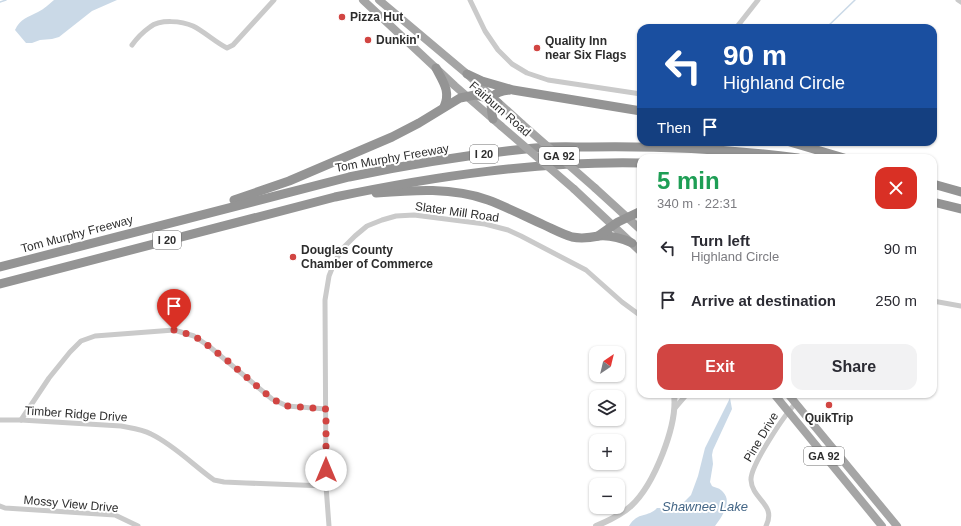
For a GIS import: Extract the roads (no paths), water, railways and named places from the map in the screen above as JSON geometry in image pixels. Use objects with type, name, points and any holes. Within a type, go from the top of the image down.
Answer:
[{"type":"highway","points":[[436,68],[447,90],[447,97],[444,107]]},
{"type":"highway","points":[[467,74],[482,82],[513,90],[637,110]]},
{"type":"highway","points":[[493,119],[490,106],[500,91],[513,90]]},
{"type":"highway","points":[[177,221],[289,181],[357,153],[406,131],[458,99],[475,95],[494,100]]},
{"type":"highway","name":"Tom Murphy Freeway","points":[[0,267],[177,221],[400,166],[537,147],[631,146],[701,148],[771,154]]},
{"type":"highway","points":[[804,146],[830,154]]},
{"type":"highway","name":"I 20","points":[[0,284],[335,196],[492,170],[545,165],[637,163]]},
{"type":"highway","points":[[937,185],[961,192]]},
{"type":"highway","points":[[335,196],[404,191],[462,194],[489,200],[571,236],[587,239],[598,236],[637,213]]},
{"type":"highway","points":[[937,203],[961,209]]},
{"type":"highway","points":[[598,236],[614,237],[632,243]]},
{"type":"main road","name":"Fairburn Road","points":[[363,0],[500,126],[574,189],[637,248]]},
{"type":"main road","name":"Fairburn Road","points":[[380,0],[467,74],[494,100],[637,226]]},
{"type":"main road","name":"GA 92","points":[[777,398],[882,526]]},
{"type":"main road","name":"GA 92","points":[[792,398],[895,523]]},
{"type":"main road","points":[[854,492],[866,499],[884,521],[895,523]]},
{"type":"street","points":[[132,45],[138,37],[151,26],[162,22],[180,22],[193,26],[227,48],[233,45],[274,0]]},
{"type":"street","points":[[470,0],[485,31],[498,50],[512,64],[527,73],[548,80],[637,93]]},
{"type":"street","points":[[739,24],[758,0]]},
{"type":"street","name":"Slater Mill Road","points":[[329,526],[326,486],[325,300],[329,276],[343,248],[354,236],[367,226],[396,216],[414,215],[485,224],[508,230],[586,270],[622,302],[637,313]]},
{"type":"street","points":[[937,301],[961,306]]},
{"type":"street","points":[[21,420],[49,378],[81,341],[95,336],[174,330],[194,336],[204,343],[228,361],[272,399],[287,406],[326,409]]},
{"type":"street","points":[[596,526],[616,517],[631,506],[644,488],[660,460],[669,435],[674,408],[674,398]]},
{"type":"street","points":[[674,408],[683,398]]},
{"type":"street","name":"Pine Drive","points":[[766,526],[770,520],[768,510],[753,490],[751,478],[758,460],[788,411],[796,403]]},
{"type":"street","name":"Timber Ridge Drive","points":[[0,420],[121,426],[137,429],[151,433],[214,480],[224,482],[326,486]]},
{"type":"street","name":"Mossy View Drive","points":[[0,506],[5,508],[115,515],[138,526]]},
{"type":"water","points":[[54,0],[117,0],[92,11],[59,37],[26,43],[15,30],[17,26],[19,23],[40,11]]},
{"type":"water","name":"Shawnee Lake","points":[[730,398],[732,409],[712,455],[713,464],[710,482],[712,486],[722,491],[727,500],[725,510],[715,526],[629,526],[632,521],[639,516],[650,513],[657,508],[666,508],[672,511],[678,508],[691,495],[698,476],[705,448]]},
{"type":"waterway","points":[[0,2],[6,0]]},
{"type":"waterway","points":[[830,24],[855,0]]},
{"type":"place","name":"Pizza Hut","points":[[342,17]]},
{"type":"place","name":"Dunkin'","points":[[368,40]]},
{"type":"place","name":"Quality Inn near Six Flags","points":[[537,48]]},
{"type":"place","name":"Douglas County Chamber of Commerce","points":[[293,257]]},
{"type":"place","name":"QuikTrip","points":[[829,405]]}]
